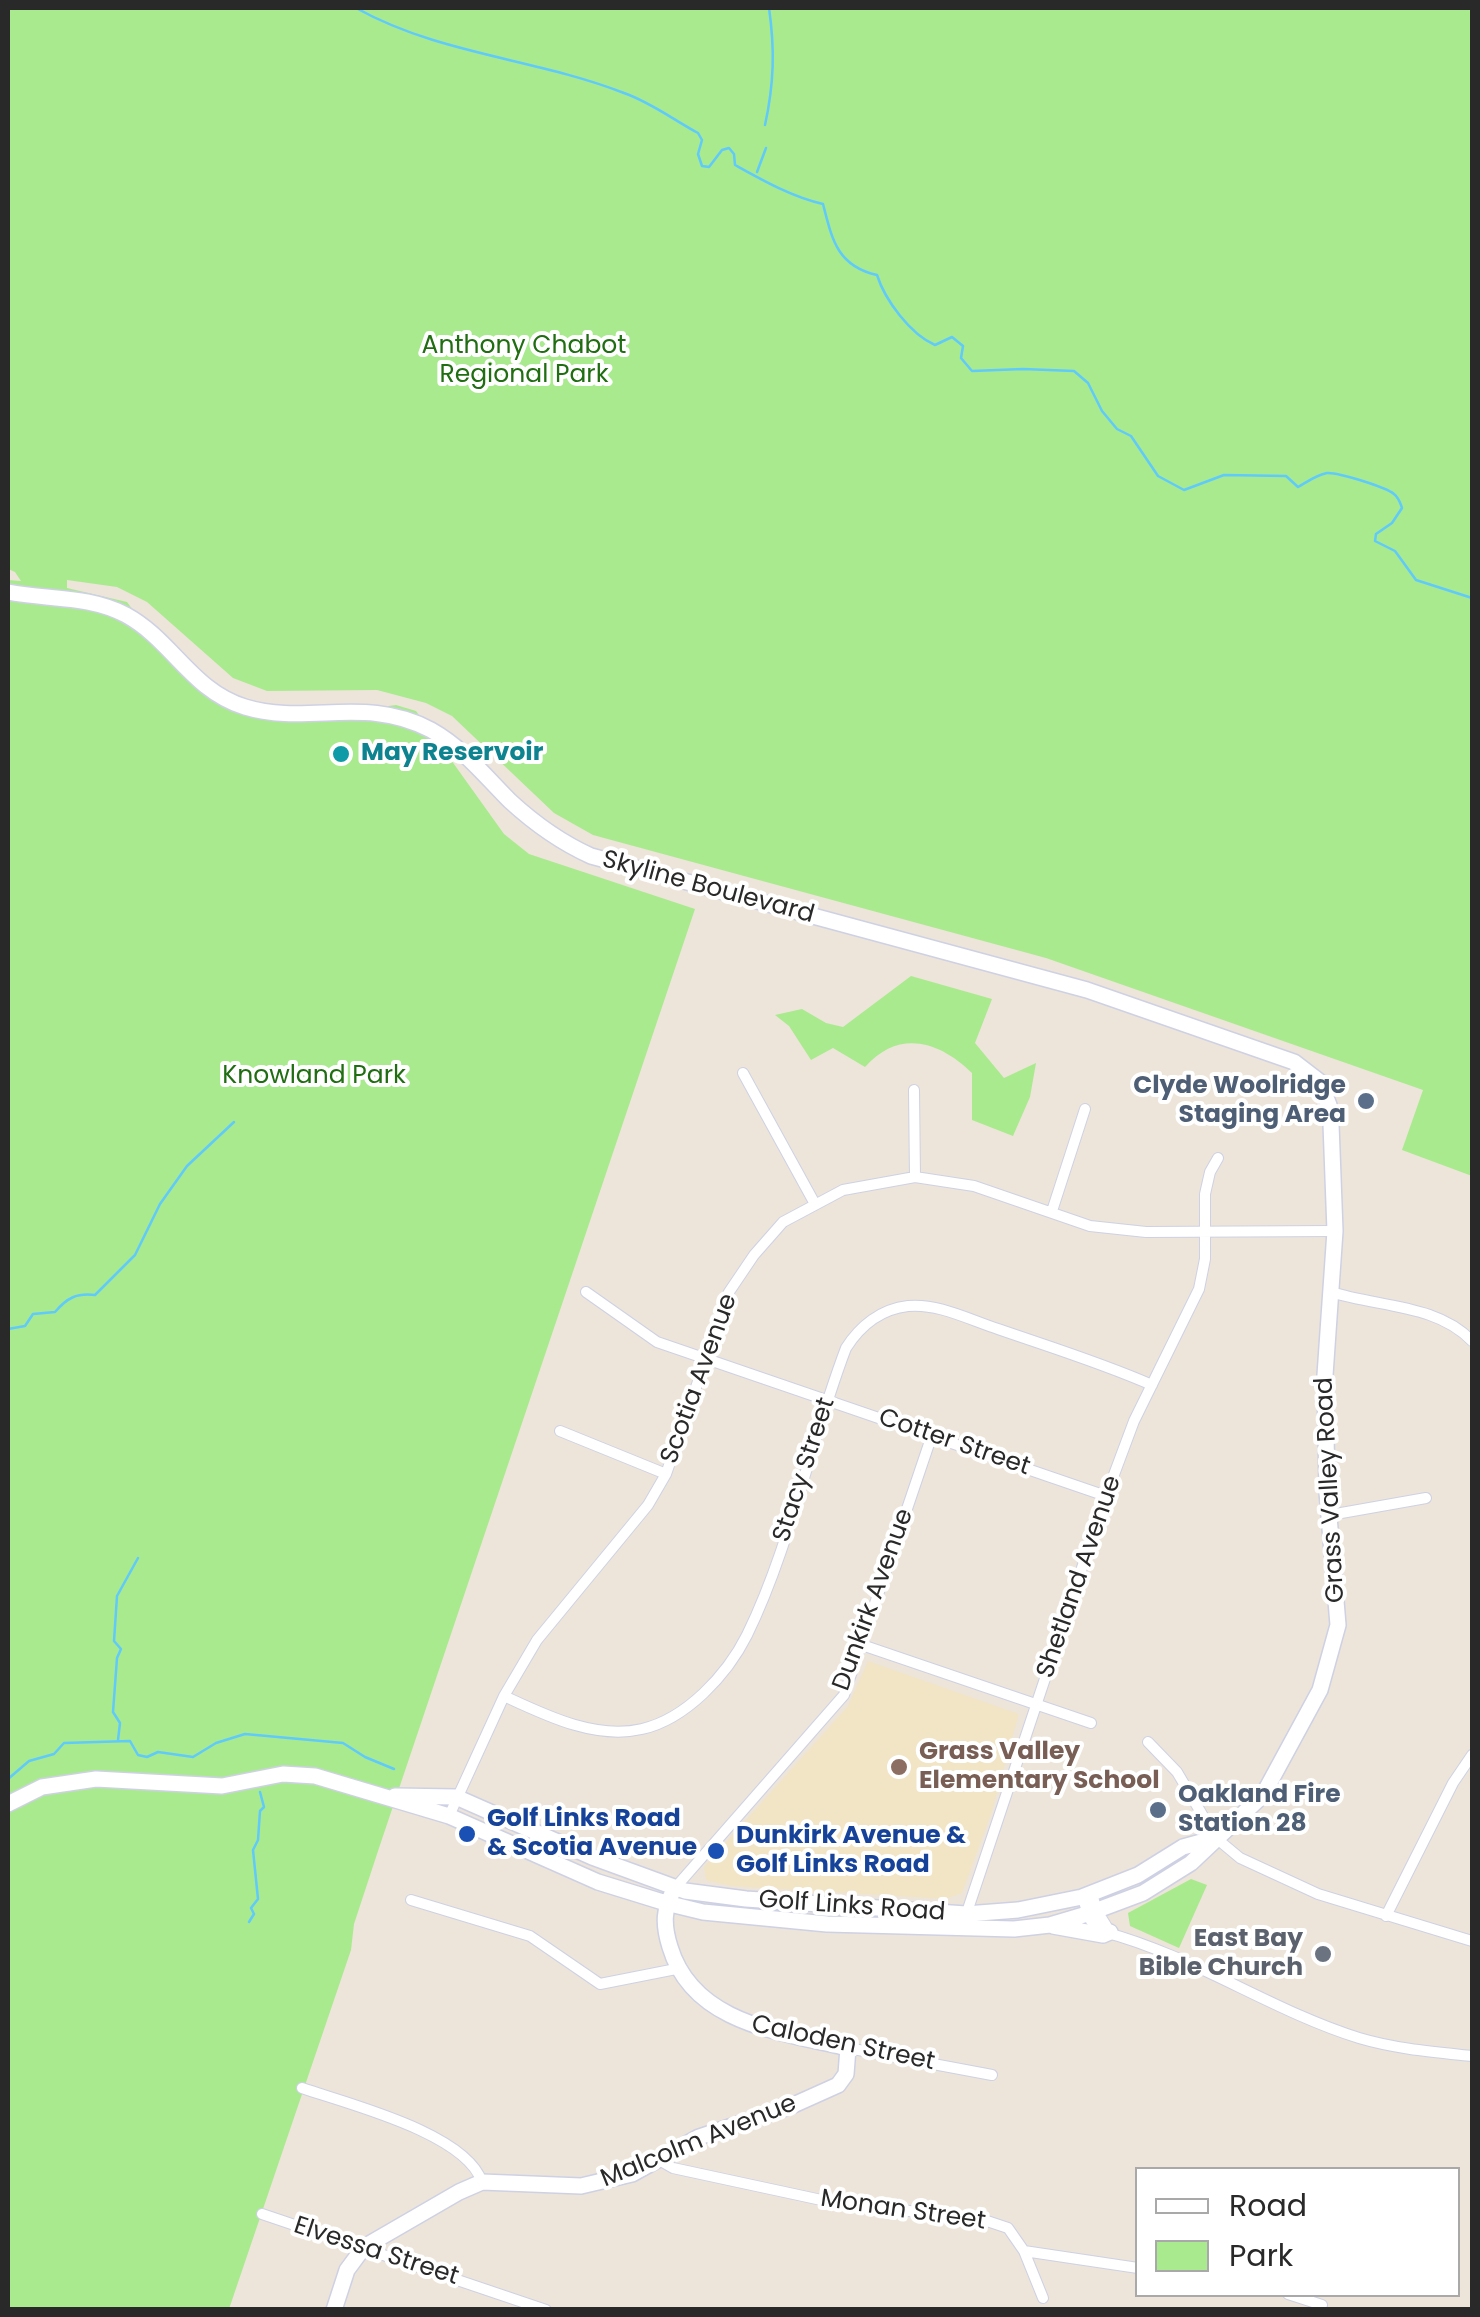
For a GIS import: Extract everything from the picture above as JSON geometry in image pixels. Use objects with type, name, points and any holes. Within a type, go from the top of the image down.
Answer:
[{"type":"main road","name":"Skyline Boulevard","points":[[8,592],[94,603],[126,615],[150,633],[197,681],[226,700],[244,706],[277,712],[369,712],[426,728],[461,751],[540,827],[591,856],[1127,1002],[1304,1067],[1320,1082],[1329,1105]]},
{"type":"main road","name":"Grass Valley Road","points":[[1092,1913],[1143,1893],[1172,1876],[1262,1795],[1320,1690],[1338,1624],[1325,1375],[1335,1231],[1329,1105]]},
{"type":"main road","name":"Golf Links Road","points":[[8,1804],[42,1787],[96,1779],[222,1786],[283,1774],[315,1776],[450,1816],[598,1882],[703,1912],[827,1924],[1050,1925],[1092,1913]]},
{"type":"main road","name":"Golf Links Road","points":[[382,1796],[456,1797],[592,1857],[675,1888],[746,1899],[964,1922],[1087,1895]]},
{"type":"main road","name":"Grass Valley Road","points":[[1087,1895],[1138,1875],[1183,1847],[1216,1838]]},
{"type":"main road","points":[[675,1888],[666,1903],[667,1938],[676,1969]]},
{"type":"main road","points":[[1050,1925],[1103,1935],[1110,1932]]},
{"type":"main road","name":"Caloden Street","points":[[676,1969],[700,1996],[742,2023],[848,2048]]},
{"type":"main road","name":"Malcolm Avenue","points":[[334,2310],[347,2270],[364,2248],[482,2182],[581,2186],[605,2183],[699,2138],[838,2085],[846,2074],[848,2048]]},
{"type":"street","points":[[743,1072],[814,1204]]},
{"type":"street","points":[[914,1090],[915,1176]]},
{"type":"street","points":[[1052,1211],[1086,1109]]},
{"type":"street","name":"Shetland Avenue","points":[[964,1922],[1106,1496],[1134,1421],[1198,1289],[1205,1260],[1205,1194],[1218,1158]]},
{"type":"street","name":"Scotia Avenue","points":[[450,1816],[504,1696],[537,1640],[648,1505],[666,1474],[729,1292],[754,1255],[784,1222],[856,1186],[915,1176],[974,1186],[1090,1226],[1146,1232],[1335,1231]]},
{"type":"street","name":"Cotter Street","points":[[586,1292],[657,1342],[1106,1496]]},
{"type":"street","points":[[1331,1292],[1427,1313],[1468,1327],[1472,1341]]},
{"type":"street","name":"Stacy Street","points":[[504,1696],[554,1719],[602,1731],[641,1730],[680,1714],[715,1679],[745,1639],[770,1577],[846,1348],[856,1333],[887,1311],[908,1306],[941,1310],[1111,1367],[1152,1385]]},
{"type":"street","points":[[560,1431],[666,1474]]},
{"type":"street","name":"Dunkirk Avenue","points":[[675,1888],[844,1695],[932,1435]]},
{"type":"street","points":[[1330,1514],[1426,1498]]},
{"type":"street","points":[[862,1645],[1092,1723]]},
{"type":"street","points":[[1148,1742],[1177,1772],[1216,1838],[1254,1865],[1318,1894],[1472,1941]]},
{"type":"street","points":[[1386,1916],[1453,1783],[1472,1754]]},
{"type":"street","points":[[1087,1895],[1095,1927],[1356,2037],[1416,2050],[1472,2056]]},
{"type":"street","points":[[410,1900],[530,1936],[600,1984],[676,1969]]},
{"type":"street","name":"Caloden Street","points":[[848,2048],[992,2075]]},
{"type":"street","points":[[302,2088],[418,2130],[461,2153],[480,2174],[482,2182]]},
{"type":"street","name":"Monan Street","points":[[659,2160],[673,2168],[826,2201],[984,2220],[1008,2228],[1024,2251]]},
{"type":"street","name":"Elvessa Street","points":[[262,2214],[546,2310]]},
{"type":"street","points":[[1024,2251],[1135,2268]]},
{"type":"street","points":[[1024,2251],[1043,2298]]},
{"type":"street","points":[[1297,2297],[1322,2305]]},
{"type":"shaded area","name":"Grass Valley Elementary School","points":[[868,1661],[1019,1714],[992,1811],[962,1893],[946,1899],[731,1886],[706,1880],[704,1867],[848,1706]]},
{"type":"green space","points":[[8,8],[1472,8],[1472,1176],[1402,1150],[1423,1090],[1046,958],[593,835],[554,813],[452,716],[426,703],[377,690],[267,691],[233,678],[147,602],[117,587],[67,580],[67,588],[127,602],[148,630],[198,679],[254,706],[359,710],[396,705],[416,711],[504,834],[529,854],[695,909],[380,1845],[354,1924],[351,1950],[229,2309],[8,2309],[8,580],[21,581],[8,569]]},
{"type":"green space","points":[[911,976],[992,999],[975,1043],[1004,1078],[1036,1063],[1030,1097],[1013,1136],[972,1120],[972,1073],[946,1053],[933,1047],[905,1044],[891,1047],[865,1067],[833,1048],[811,1060],[789,1026],[775,1015],[802,1009],[826,1023],[843,1027]]},
{"type":"green space","points":[[1191,1879],[1207,1885],[1179,1948],[1130,1926],[1128,1913]]},
{"type":"waterway","points":[[356,8],[421,36],[590,81],[634,97],[698,133],[702,140],[698,154],[702,166],[709,167],[722,150],[729,148],[735,165],[789,193],[823,204],[838,249],[853,265],[877,275],[900,315],[926,340],[935,345],[952,337],[963,346],[961,358],[972,371],[1074,371],[1088,383],[1102,411],[1117,429],[1131,436],[1158,476],[1184,490],[1224,475],[1286,476],[1298,487],[1327,473],[1389,491],[1402,508],[1392,523],[1376,534],[1375,541],[1395,551],[1416,580],[1472,598]]},
{"type":"waterway","points":[[765,125],[773,66],[769,8]]},
{"type":"waterway","points":[[757,172],[766,148]]},
{"type":"waterway","points":[[8,1329],[25,1326],[33,1314],[55,1312],[72,1298],[95,1295],[135,1255],[160,1204],[187,1166],[234,1122]]},
{"type":"waterway","points":[[118,1740],[120,1723],[113,1712],[121,1649],[114,1641],[117,1596],[138,1558]]},
{"type":"waterway","points":[[8,1779],[29,1761],[54,1754],[64,1743],[130,1741],[138,1755],[147,1757],[158,1752],[193,1757],[216,1743],[245,1734],[343,1743],[394,1769]]},
{"type":"waterway","points":[[249,1922],[254,1914],[251,1908],[258,1899],[253,1850],[264,1807],[260,1792]]},
{"type":"place","name":"May Reservoir","points":[[341,754]]},
{"type":"place","name":"Clyde Woolridge Staging Area","points":[[1366,1101]]},
{"type":"place","name":"Grass Valley Elementary School","points":[[899,1767]]},
{"type":"place","name":"Oakland Fire Station 28","points":[[1158,1810]]},
{"type":"place","name":"Golf Links Road & Scotia Avenue","points":[[467,1834]]},
{"type":"place","name":"Dunkirk Avenue & Golf Links Road","points":[[716,1851]]},
{"type":"place","name":"East Bay Bible Church","points":[[1323,1954]]},
{"type":"park label","name":"Anthony Chabot Regional Park","points":[[524,362]]},
{"type":"park label","name":"Knowland Park","points":[[314,1077]]}]
